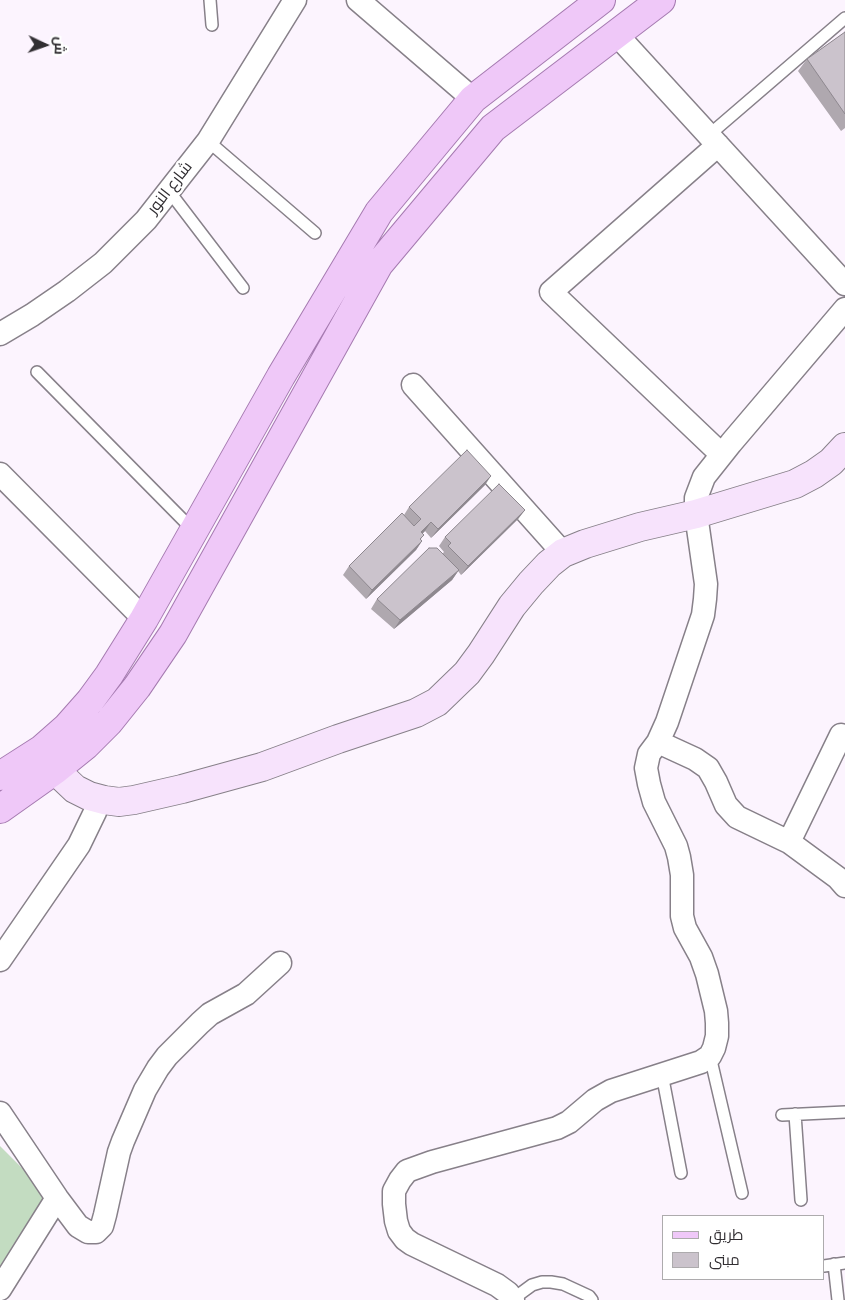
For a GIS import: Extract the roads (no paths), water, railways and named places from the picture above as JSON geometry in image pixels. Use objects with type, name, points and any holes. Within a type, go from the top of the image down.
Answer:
[{"type":"main road","points":[[0,776],[42,749],[67,727],[90,701],[109,675],[144,619],[281,376],[379,212],[473,99],[602,0]]},
{"type":"main road","points":[[0,809],[55,770],[86,745],[109,722],[173,634],[379,264],[493,128],[661,0]]},
{"type":"main road","points":[[55,770],[75,789],[89,796],[119,802],[134,800],[222,779],[262,767],[416,713],[437,702],[467,673],[512,606],[530,583],[563,553],[640,527],[696,514],[795,484],[831,462],[845,447]]},
{"type":"street","name":"شارع النور","points":[[0,334],[60,296],[103,263],[146,220],[208,141],[295,0]]},
{"type":"street","points":[[358,0],[473,99]]},
{"type":"street","points":[[617,34],[845,284]]},
{"type":"street","points":[[713,140],[551,292],[721,454]]},
{"type":"street","points":[[513,1299],[497,1285],[404,1239],[396,1221],[394,1191],[407,1171],[432,1162],[557,1128],[568,1122],[595,1100],[612,1091],[701,1062],[710,1056],[717,1036],[718,1023],[716,1011],[701,957],[685,928],[682,916],[680,858],[654,802],[648,784],[646,768],[649,754],[658,742],[670,713],[697,634],[704,607],[706,584],[696,514],[696,498],[704,477],[721,454],[845,309]]},
{"type":"street","points":[[413,384],[563,553]]},
{"type":"street","points":[[0,474],[144,619]]},
{"type":"street","points":[[789,842],[841,735]]},
{"type":"street","points":[[658,742],[695,759],[708,768],[726,805],[737,817],[789,842],[838,878],[845,886]]},
{"type":"street","points":[[0,960],[79,845],[92,819],[99,799]]},
{"type":"street","points":[[0,1113],[78,1226],[88,1232],[96,1232],[102,1226],[123,1140],[145,1090],[158,1068],[167,1056],[210,1014],[246,994],[280,963]]},
{"type":"street","points":[[0,1289],[57,1198]]},
{"type":"lane","points":[[210,0],[212,25]]},
{"type":"lane","points":[[713,140],[845,18]]},
{"type":"lane","points":[[208,141],[315,233]]},
{"type":"lane","points":[[169,191],[243,288]]},
{"type":"lane","points":[[37,372],[194,531]]},
{"type":"lane","points":[[710,1056],[742,1193]]},
{"type":"lane","points":[[662,1074],[681,1173]]},
{"type":"lane","points":[[782,1115],[845,1112]]},
{"type":"lane","points":[[794,1114],[801,1200]]},
{"type":"lane","points":[[834,1264],[838,1300]]},
{"type":"lane","points":[[513,1299],[532,1285],[551,1282],[563,1284],[589,1296],[592,1300]]}]
